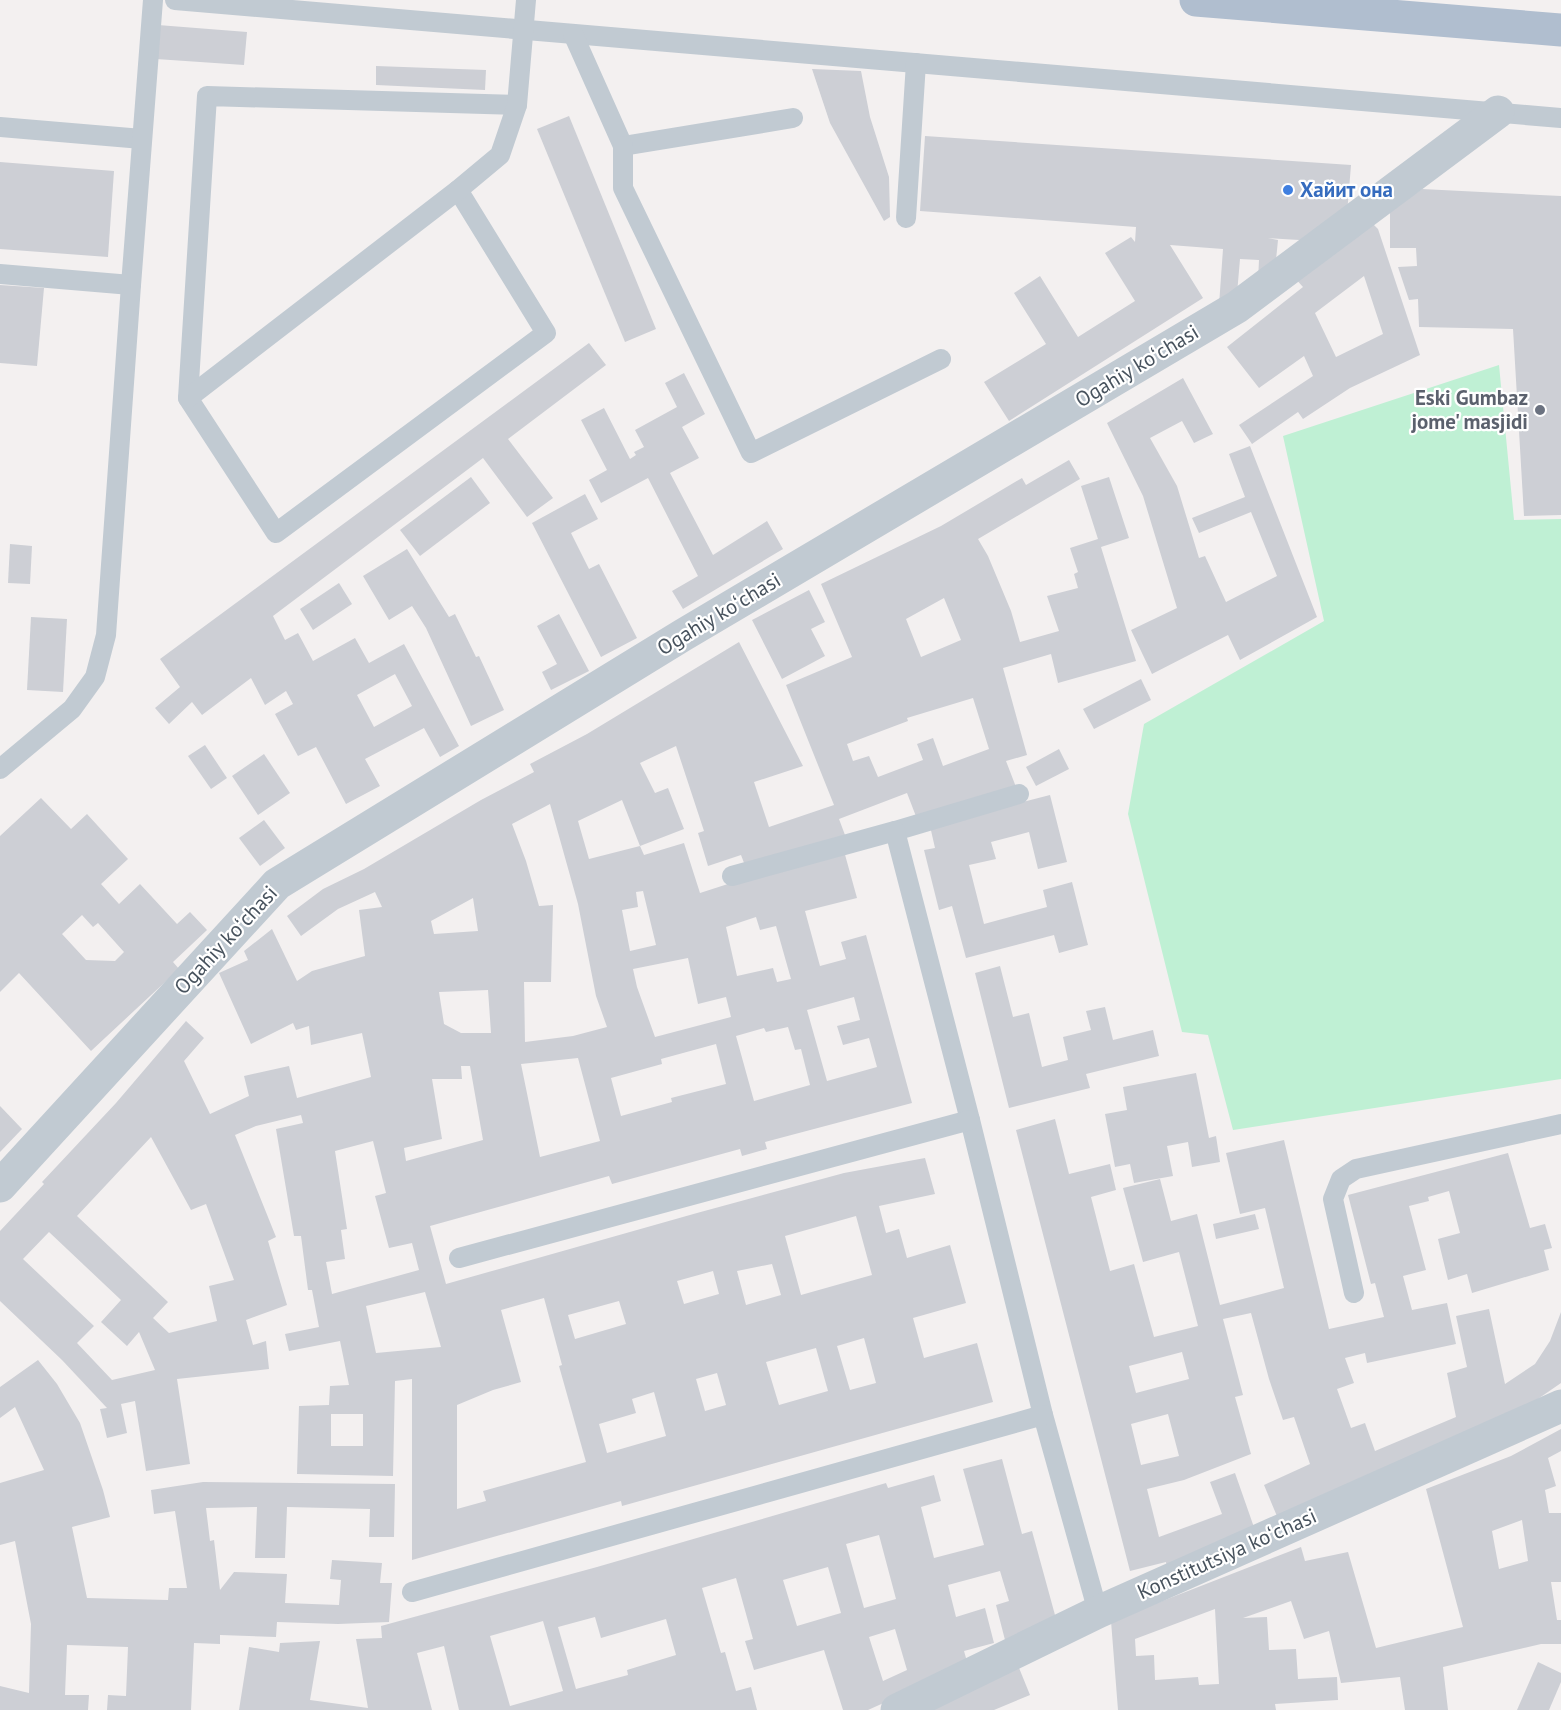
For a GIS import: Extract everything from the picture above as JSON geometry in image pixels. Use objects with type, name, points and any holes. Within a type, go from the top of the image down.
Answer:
[{"type":"main road","points":[[1196,0],[1561,30]]},
{"type":"street","name":"Ogahiy koʻchasi","points":[[0,1186],[277,884],[683,635],[1237,307],[1498,112]]},
{"type":"street","name":"Konstitutsiya koʻchasi","points":[[897,1710],[1098,1612],[1561,1406]]},
{"type":"lane","points":[[0,770],[72,709],[95,677],[106,635],[130,285],[153,0]]},
{"type":"lane","points":[[175,0],[1561,118]]},
{"type":"lane","points":[[188,398],[458,190],[500,155],[517,105],[526,0]]},
{"type":"lane","points":[[573,34],[623,146],[623,188],[751,453],[941,359]]},
{"type":"lane","points":[[906,218],[916,63]]},
{"type":"lane","points":[[458,190],[546,333],[276,533],[188,398],[207,96],[517,105]]},
{"type":"lane","points":[[623,146],[793,118]]},
{"type":"lane","points":[[0,127],[142,139]]},
{"type":"lane","points":[[0,274],[130,285]]},
{"type":"lane","points":[[732,876],[1019,794]]},
{"type":"lane","points":[[895,831],[1043,1415],[1098,1612]]},
{"type":"lane","points":[[459,1258],[970,1120]]},
{"type":"lane","points":[[1354,1293],[1333,1199],[1341,1179],[1356,1169],[1561,1124]]},
{"type":"lane","points":[[412,1592],[1043,1415]]},
{"type":"green space","points":[[1499,365],[1514,520],[1561,519],[1561,1079],[1233,1130],[1208,1035],[1182,1032],[1128,814],[1144,724],[1324,621],[1283,436]]},
{"type":"building","points":[[158,25],[247,32],[244,65],[156,59]]},
{"type":"building","points":[[376,66],[486,70],[485,90],[376,85]]},
{"type":"building","points":[[812,69],[861,71],[870,117],[889,177],[890,217],[884,221],[830,123]]},
{"type":"building","points":[[569,116],[656,329],[625,342],[537,129]]},
{"type":"building","points":[[925,136],[1351,165],[1347,214],[1316,241],[1268,238],[1278,240],[1275,270],[1258,281],[1259,260],[1240,259],[1237,294],[1219,305],[1223,249],[1170,245],[1203,298],[1009,421],[984,382],[1046,344],[1014,293],[1040,276],[1078,337],[1135,301],[1105,253],[1131,237],[1135,242],[1136,227],[920,211]]},
{"type":"building","points":[[0,162],[114,171],[108,257],[0,249]]},
{"type":"building","name":"Eski Gumbaz jome' masjidi","points":[[1422,189],[1561,196],[1561,515],[1524,516],[1513,329],[1419,327],[1418,299],[1409,300],[1398,267],[1417,266],[1416,248],[1390,248],[1390,211]]},
{"type":"building","points":[[1367,218],[1378,229],[1420,355],[1350,388],[1303,419],[1298,412],[1252,444],[1239,425],[1313,376],[1304,356],[1259,388],[1227,347],[1303,287],[1293,276]],"holes":[[[1364,276],[1383,334],[1336,357],[1315,313]]]},
{"type":"building","points":[[0,285],[44,288],[37,366],[0,363]]},
{"type":"building","points":[[589,343],[606,365],[508,439],[553,498],[527,517],[483,458],[273,616],[285,640],[298,633],[313,661],[355,638],[369,663],[404,644],[459,746],[440,757],[424,728],[365,759],[380,786],[346,804],[316,747],[298,756],[275,714],[293,704],[286,691],[265,705],[251,678],[202,715],[192,702],[169,724],[155,708],[180,687],[160,659]],"holes":[[[395,674],[412,706],[374,727],[357,695]]]},
{"type":"building","points":[[684,373],[705,414],[682,427],[699,458],[670,473],[713,555],[767,521],[783,549],[683,609],[672,591],[698,576],[648,478],[601,503],[589,480],[607,470],[581,420],[604,408],[630,459],[636,455],[634,452],[644,447],[635,430],[677,407],[665,383]]},
{"type":"building","points":[[1183,378],[1213,434],[1194,443],[1182,421],[1150,438],[1177,486],[1199,558],[1205,556],[1226,602],[1277,576],[1251,512],[1199,533],[1192,518],[1245,497],[1229,454],[1250,446],[1317,617],[1240,660],[1228,635],[1152,674],[1131,630],[1177,608],[1143,496],[1107,423]]},
{"type":"building","points":[[1069,460],[1080,479],[978,539],[988,556],[1011,611],[1020,642],[1059,631],[1047,596],[1078,588],[1074,574],[1078,572],[1070,548],[1098,539],[1081,486],[1109,477],[1129,538],[1101,547],[1136,661],[1058,683],[1051,654],[1003,668],[1027,755],[1006,761],[1016,787],[917,819],[907,793],[839,819],[845,835],[746,868],[741,855],[708,866],[698,833],[704,831],[676,746],[640,763],[655,793],[668,788],[684,829],[640,846],[644,855],[684,843],[700,893],[762,873],[844,851],[857,898],[805,911],[820,966],[846,959],[841,942],[866,935],[912,1103],[765,1142],[767,1149],[742,1156],[740,1149],[612,1184],[609,1176],[430,1226],[446,1284],[844,1173],[925,1158],[935,1194],[879,1206],[886,1233],[899,1229],[907,1258],[950,1245],[966,1303],[913,1318],[924,1358],[977,1343],[993,1402],[622,1506],[621,1501],[412,1560],[412,1379],[395,1381],[393,1476],[297,1474],[299,1406],[329,1405],[330,1386],[349,1385],[340,1341],[289,1351],[285,1334],[319,1327],[312,1290],[308,1290],[301,1236],[294,1236],[276,1129],[303,1123],[301,1115],[256,1126],[235,1135],[276,1237],[268,1241],[287,1305],[246,1320],[253,1345],[266,1341],[269,1369],[177,1379],[190,1464],[146,1471],[135,1401],[121,1404],[127,1433],[107,1438],[100,1409],[107,1408],[62,1360],[0,1301],[0,1231],[116,1103],[186,1021],[204,1038],[184,1061],[210,1114],[249,1096],[244,1076],[289,1066],[297,1098],[371,1077],[362,1033],[311,1045],[309,1026],[296,1030],[293,1023],[251,1044],[219,973],[248,960],[244,951],[272,929],[297,981],[312,971],[365,956],[359,910],[382,907],[375,892],[338,909],[301,936],[287,916],[323,889],[364,869],[481,800],[534,772],[530,764],[587,734],[739,642],[803,766],[754,782],[769,827],[834,805],[786,685],[852,657],[821,584],[941,526],[1022,478],[1026,485]],"holes":[[[944,598],[961,640],[921,657],[906,619]],[[973,698],[989,749],[943,766],[933,738],[917,744],[923,760],[878,777],[869,756],[853,761],[847,744],[908,721],[907,718]],[[622,800],[640,846],[589,859],[578,821]],[[550,804],[578,904],[596,996],[607,1027],[573,1036],[525,1042],[524,982],[551,982],[553,905],[539,906],[512,824]],[[643,891],[656,945],[630,951],[622,910],[638,907],[636,892]],[[473,898],[478,931],[434,934],[431,921]],[[756,917],[760,930],[776,926],[791,979],[777,982],[773,968],[737,976],[726,927]],[[688,958],[698,1004],[726,997],[731,1017],[655,1037],[633,969]],[[488,990],[491,1033],[461,1033],[444,1024],[439,992]],[[854,997],[860,1020],[837,1026],[843,1045],[869,1038],[877,1067],[827,1081],[807,1010]],[[788,1027],[795,1050],[801,1049],[810,1085],[754,1101],[736,1036],[764,1028],[766,1032]],[[716,1044],[726,1084],[671,1098],[672,1102],[621,1116],[611,1078],[662,1064],[661,1059]],[[578,1058],[600,1141],[540,1157],[521,1064]],[[461,1066],[470,1066],[483,1140],[406,1161],[404,1148],[442,1139],[432,1079],[462,1079]],[[151,1137],[191,1210],[206,1204],[234,1280],[209,1286],[217,1321],[169,1333],[153,1318],[168,1302],[77,1216]],[[373,1141],[386,1193],[375,1196],[389,1248],[412,1243],[419,1270],[332,1294],[326,1262],[345,1259],[341,1230],[347,1229],[335,1151]],[[856,1216],[872,1275],[801,1295],[785,1236]],[[49,1232],[121,1300],[101,1322],[127,1346],[139,1332],[155,1370],[112,1380],[77,1343],[94,1326],[23,1259]],[[772,1264],[781,1295],[746,1305],[737,1271]],[[713,1271],[719,1294],[684,1304],[677,1281]],[[425,1292],[441,1347],[376,1353],[366,1306]],[[544,1298],[562,1365],[559,1366],[586,1462],[483,1491],[486,1501],[457,1509],[457,1405],[493,1390],[521,1382],[501,1310]],[[619,1301],[626,1324],[575,1339],[568,1315]],[[864,1338],[876,1383],[850,1390],[837,1346]],[[816,1348],[828,1391],[779,1405],[766,1362]],[[717,1373],[726,1405],[705,1411],[696,1379]],[[654,1392],[666,1436],[607,1453],[599,1424],[636,1413],[632,1399]],[[331,1414],[363,1414],[363,1446],[331,1446]]]},
{"type":"building","points":[[471,477],[490,503],[420,556],[400,530]]},
{"type":"building","points":[[585,494],[598,519],[571,533],[589,569],[599,564],[637,638],[601,657],[532,523]]},
{"type":"building","points":[[10,544],[32,546],[30,584],[8,583]]},
{"type":"building","points":[[407,549],[449,617],[455,614],[476,657],[479,656],[504,710],[471,726],[426,628],[412,606],[389,620],[363,576]]},
{"type":"building","points":[[339,583],[352,604],[313,630],[300,609]]},
{"type":"building","points":[[809,590],[825,622],[811,629],[825,656],[782,679],[752,620]]},
{"type":"building","points":[[559,614],[589,671],[551,690],[542,672],[557,664],[537,626]]},
{"type":"building","points":[[31,617],[67,619],[63,692],[27,690]]},
{"type":"building","points":[[1141,679],[1151,700],[1094,729],[1083,709]]},
{"type":"building","points":[[205,745],[227,778],[211,789],[188,756]]},
{"type":"building","points":[[1059,749],[1069,769],[1036,786],[1026,767]]},
{"type":"building","points":[[264,754],[290,793],[258,815],[232,776]]},
{"type":"building","points":[[1050,795],[1067,862],[1038,869],[1029,832],[991,842],[996,859],[969,865],[984,924],[1047,907],[1043,890],[1072,882],[1088,945],[1059,953],[1054,935],[966,958],[952,906],[939,910],[924,850],[935,848],[930,826]]},
{"type":"building","points":[[41,798],[71,829],[87,814],[128,859],[101,884],[119,904],[140,884],[177,924],[190,912],[207,930],[173,962],[179,969],[91,1051],[19,973],[0,992],[0,836]],"holes":[[[82,915],[93,927],[98,923],[124,952],[115,961],[86,960],[62,934]]]},
{"type":"building","points":[[264,820],[285,848],[260,866],[239,838]]},
{"type":"building","points":[[1000,966],[1013,1017],[1029,1013],[1042,1067],[1068,1060],[1063,1037],[1091,1030],[1086,1011],[1105,1007],[1113,1040],[1153,1030],[1159,1056],[1086,1074],[1090,1088],[1009,1108],[975,973]]},
{"type":"building","points":[[1196,1073],[1209,1138],[1216,1136],[1220,1162],[1192,1167],[1188,1142],[1167,1146],[1173,1176],[1134,1183],[1130,1164],[1115,1167],[1105,1114],[1127,1110],[1123,1087]]},
{"type":"building","points":[[0,1106],[22,1129],[0,1152]]},
{"type":"building","points":[[1055,1119],[1069,1174],[1110,1164],[1116,1190],[1091,1197],[1110,1271],[1134,1264],[1154,1337],[1198,1326],[1179,1252],[1143,1262],[1123,1188],[1160,1179],[1171,1221],[1197,1214],[1220,1305],[1284,1288],[1265,1208],[1240,1214],[1226,1153],[1284,1140],[1329,1329],[1384,1317],[1375,1283],[1371,1284],[1348,1195],[1508,1153],[1530,1228],[1545,1224],[1552,1248],[1544,1250],[1549,1270],[1472,1293],[1467,1274],[1448,1280],[1438,1239],[1460,1233],[1449,1191],[1428,1197],[1429,1201],[1409,1206],[1426,1270],[1403,1276],[1412,1310],[1447,1303],[1456,1344],[1367,1363],[1365,1353],[1345,1358],[1354,1383],[1337,1389],[1351,1428],[1365,1423],[1375,1451],[1456,1417],[1447,1373],[1467,1367],[1456,1316],[1489,1309],[1505,1384],[1535,1364],[1550,1341],[1561,1312],[1561,1383],[1513,1416],[1279,1521],[1264,1485],[1310,1464],[1294,1417],[1283,1420],[1251,1313],[1223,1319],[1243,1395],[1235,1397],[1251,1454],[1184,1480],[1147,1489],[1159,1537],[1222,1514],[1210,1482],[1235,1473],[1256,1533],[1167,1569],[1166,1562],[1130,1571],[1016,1130]],"holes":[[[1182,1352],[1189,1379],[1136,1393],[1129,1366]],[[1168,1414],[1179,1456],[1141,1465],[1131,1424]]]},
{"type":"building","points":[[1255,1214],[1259,1229],[1216,1239],[1213,1224]]},
{"type":"building","points":[[38,1360],[57,1384],[80,1423],[110,1517],[72,1527],[87,1598],[168,1600],[169,1588],[187,1588],[175,1511],[154,1514],[151,1490],[203,1482],[395,1484],[394,1537],[369,1537],[370,1509],[287,1507],[285,1558],[255,1558],[257,1507],[206,1508],[210,1541],[214,1540],[220,1590],[234,1572],[287,1574],[285,1603],[339,1605],[341,1580],[330,1579],[332,1560],[382,1563],[380,1583],[392,1583],[389,1622],[338,1624],[277,1622],[276,1637],[220,1635],[220,1644],[194,1643],[191,1710],[107,1710],[108,1695],[126,1696],[128,1647],[67,1645],[65,1695],[89,1695],[88,1710],[0,1710],[0,1686],[29,1693],[31,1624],[15,1541],[0,1545],[0,1483],[44,1470],[15,1407],[0,1418],[0,1387]]},
{"type":"building","points":[[1561,1429],[1561,1451],[1548,1458],[1556,1486],[1545,1490],[1549,1513],[1561,1513],[1561,1582],[1551,1582],[1557,1620],[1561,1620],[1561,1644],[1541,1644],[1443,1667],[1448,1710],[1405,1710],[1400,1677],[1341,1683],[1329,1631],[1304,1639],[1291,1601],[1243,1618],[1267,1617],[1269,1650],[1296,1649],[1298,1679],[1337,1677],[1338,1700],[1275,1704],[1276,1710],[1118,1710],[1111,1621],[1301,1547],[1305,1561],[1348,1552],[1376,1648],[1463,1627],[1426,1489],[1511,1456]],"holes":[[[1522,1520],[1528,1561],[1499,1569],[1492,1531]],[[1215,1609],[1219,1684],[1199,1685],[1198,1677],[1155,1680],[1154,1655],[1136,1656],[1135,1639]]]},
{"type":"building","points":[[1002,1459],[1022,1534],[1032,1531],[1058,1626],[1005,1640],[996,1605],[1009,1601],[1000,1571],[948,1585],[956,1617],[985,1608],[994,1643],[964,1651],[968,1665],[868,1710],[843,1710],[824,1650],[754,1670],[745,1641],[753,1639],[736,1578],[702,1588],[721,1653],[725,1652],[736,1691],[751,1687],[757,1710],[459,1710],[444,1646],[417,1653],[432,1710],[239,1710],[249,1647],[279,1652],[280,1643],[320,1641],[310,1700],[368,1708],[356,1639],[382,1638],[381,1626],[597,1567],[886,1483],[888,1488],[934,1475],[941,1501],[921,1507],[934,1558],[984,1545],[963,1469]],"holes":[[[879,1535],[896,1599],[864,1608],[846,1544]],[[828,1567],[841,1613],[797,1626],[783,1580]],[[595,1617],[601,1638],[666,1619],[676,1655],[627,1670],[628,1675],[576,1689],[558,1627]],[[543,1621],[563,1691],[510,1706],[490,1636]],[[895,1629],[907,1670],[883,1681],[869,1637]]]},
{"type":"building","points":[[1538,1662],[1561,1673],[1561,1682],[1549,1710],[1517,1710]]},
{"type":"building","points":[[1017,1663],[1030,1695],[994,1710],[930,1710]]},
{"type":"place","name":"Хайит она","points":[[1288,190]]},
{"type":"place","name":"Eski Gumbaz jome' masjidi","points":[[1540,410]]}]
